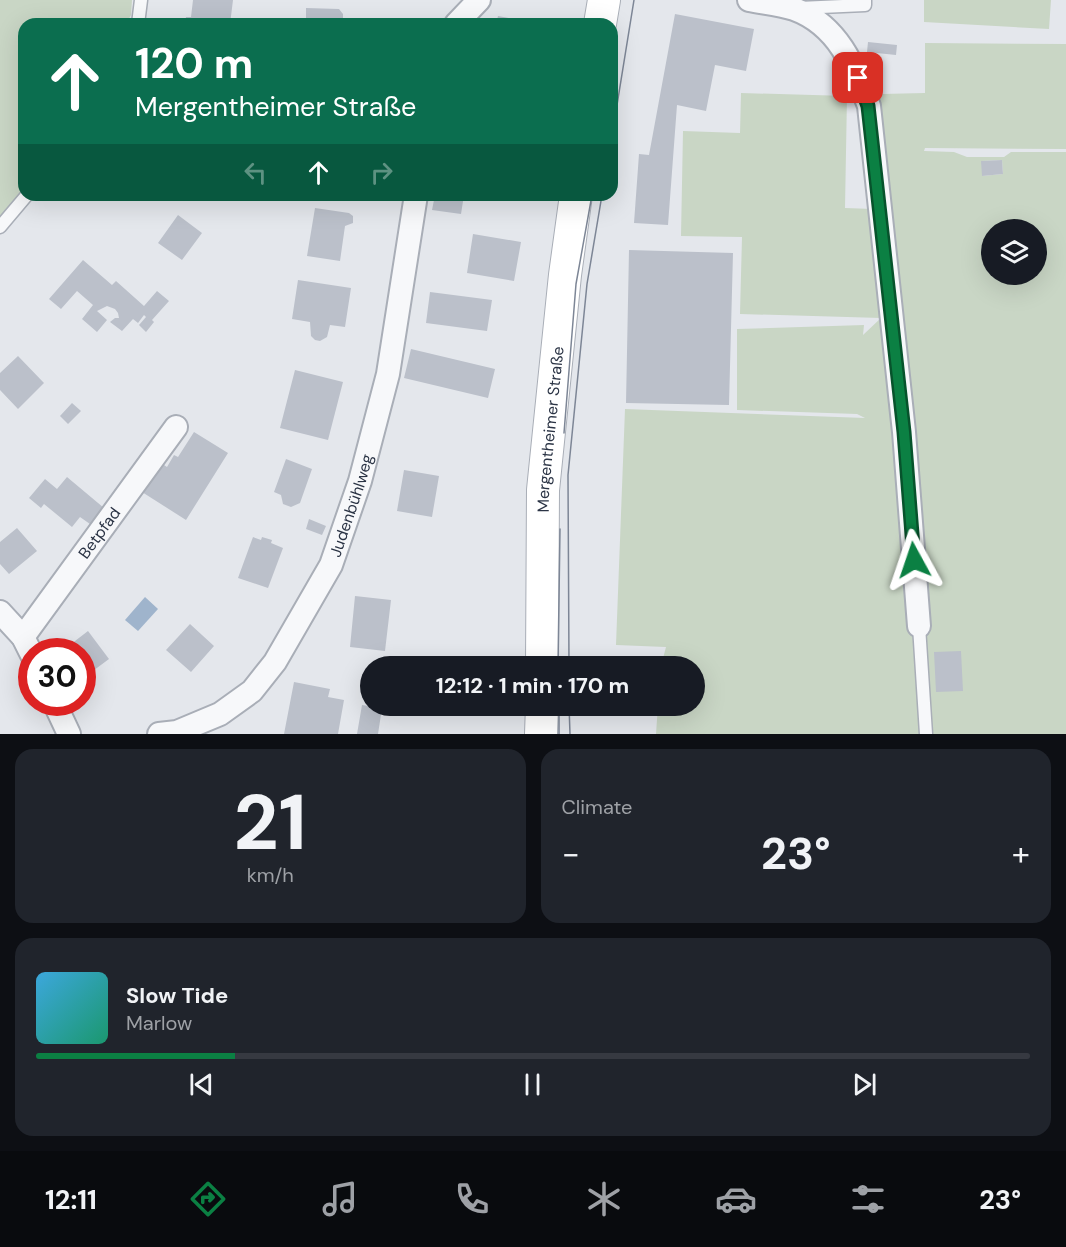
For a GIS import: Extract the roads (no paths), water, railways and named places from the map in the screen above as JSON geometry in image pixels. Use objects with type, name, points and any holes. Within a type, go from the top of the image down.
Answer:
[{"type":"main road","points":[[601,18],[604,0]]},
{"type":"main road","name":"Mergentheimer Straße","points":[[542,656],[543,490],[565,276],[575,201]]},
{"type":"main road","points":[[541,734],[542,716]]},
{"type":"street","points":[[462,18],[479,0]]},
{"type":"street","points":[[749,0],[792,4],[818,21],[853,63],[868,106],[904,432],[920,626]]},
{"type":"street","name":"Judenbühlweg","points":[[159,734],[177,732],[220,714],[252,691],[275,662],[331,565],[360,481],[388,374],[415,201]]},
{"type":"street","name":"Betpfad","points":[[32,638],[176,428]]},
{"type":"street","name":"Betpfad","points":[[0,612],[21,638]]},
{"type":"street","points":[[61,716],[69,734]]},
{"type":"lane","points":[[139,18],[141,0]]},
{"type":"lane","points":[[792,4],[865,5],[865,0]]},
{"type":"lane","points":[[0,227],[22,201]]},
{"type":"lane","points":[[920,626],[926,734]]},
{"type":"water","points":[[145,597],[158,609],[138,631],[125,620]]},
{"type":"tram line","points":[[618,99],[634,0]]},
{"type":"tram line","points":[[564,433],[576,284],[591,201]]},
{"type":"tram line","points":[[569,656],[568,475],[587,284],[601,201]]},
{"type":"tram line","points":[[558,656],[560,529]]},
{"type":"tram line","points":[[559,716],[559,734]]},
{"type":"tram line","points":[[569,716],[570,734]]}]
